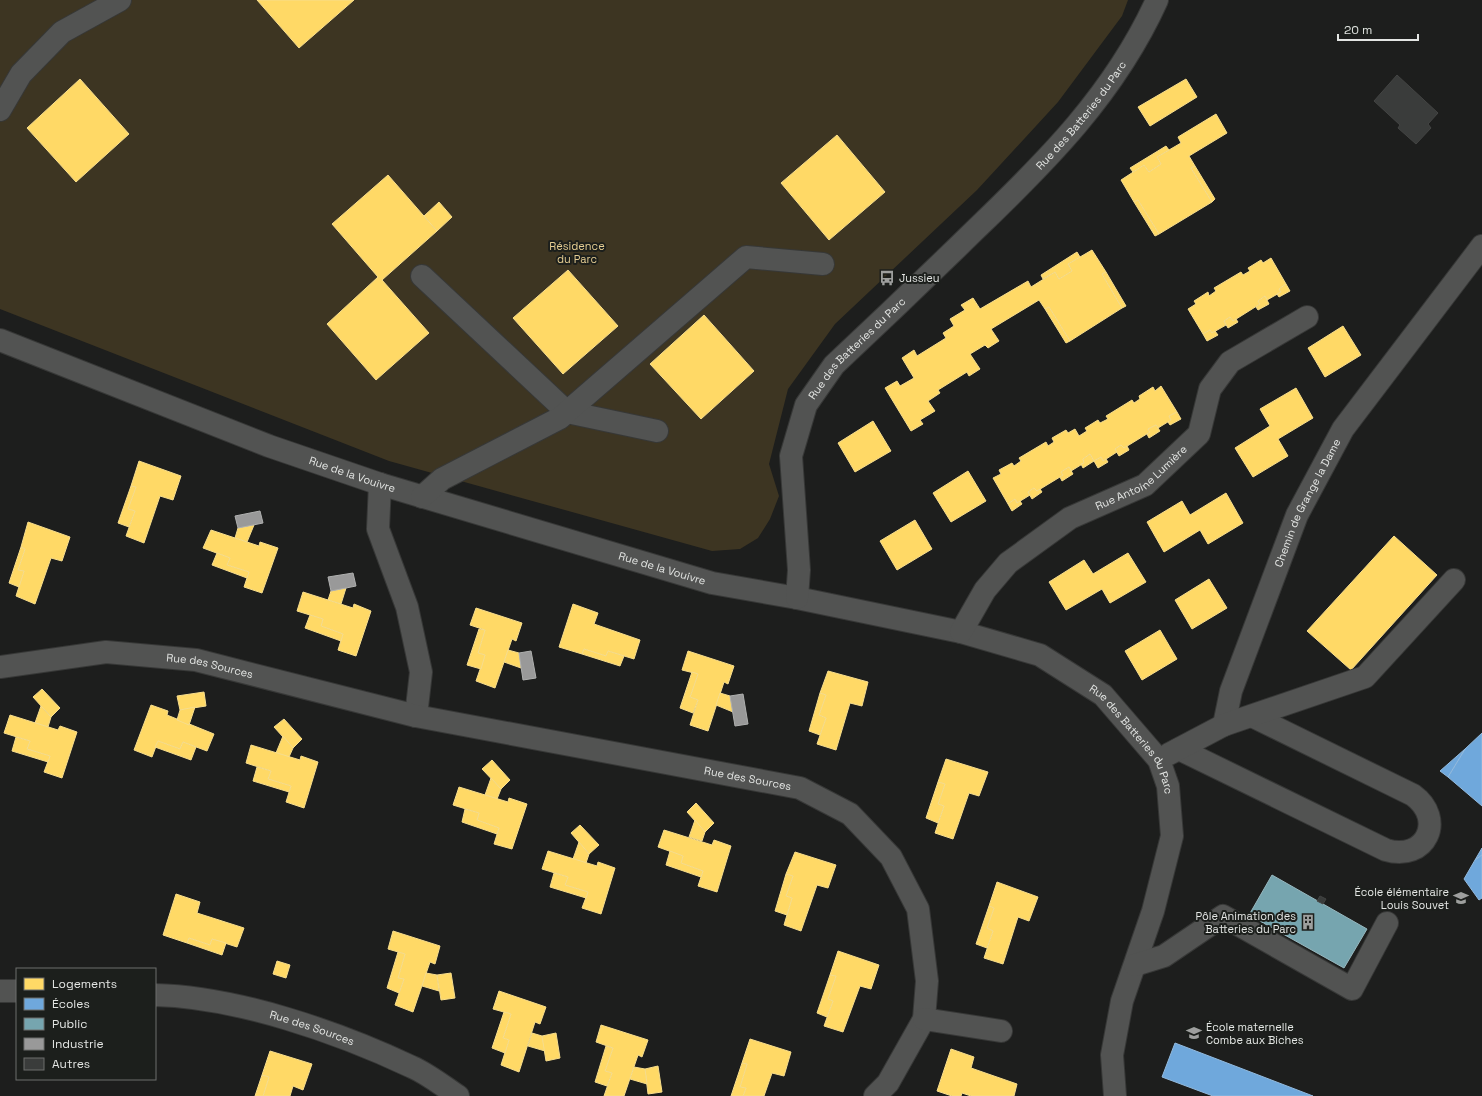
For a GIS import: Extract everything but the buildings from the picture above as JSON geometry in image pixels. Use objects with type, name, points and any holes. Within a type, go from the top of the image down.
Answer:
[{"type":"street","points":[[0,110],[21,74],[62,32],[120,0]]},
{"type":"street","name":"Rue des Batteries du Parc","points":[[797,598],[799,570],[791,456],[806,405],[834,365],[1054,152],[1102,94],[1143,31],[1157,0]]},
{"type":"street","name":"Chemin de Grange la Dame","points":[[1224,725],[1231,690],[1297,515],[1343,429],[1482,246]]},
{"type":"street","points":[[422,497],[442,479],[560,418],[746,257],[823,264]]},
{"type":"street","points":[[422,276],[567,412],[656,431]]},
{"type":"street","name":"Rue Antoine Lumière","points":[[961,632],[985,590],[1008,562],[1070,518],[1145,485],[1200,434],[1210,389],[1230,362],[1307,317]]},
{"type":"street","name":"Rue de la Vouivre","points":[[0,340],[269,446],[380,484],[712,582]]},
{"type":"street","points":[[380,484],[378,529],[407,607],[421,672],[416,716]]},
{"type":"street","points":[[1159,760],[1224,725],[1365,677],[1454,580]]},
{"type":"street","name":"Rue des Batteries du Parc","points":[[712,582],[961,632],[1040,655],[1103,695],[1159,760],[1168,786],[1172,836],[1153,910],[1122,1001],[1112,1055],[1115,1096]]},
{"type":"street","name":"Rue des Sources","points":[[0,668],[106,652],[196,660],[416,716],[800,788],[850,814],[891,857],[918,909],[927,981],[924,1019],[888,1082],[875,1096]]},
{"type":"street","points":[[1179,748],[1386,850],[1396,853],[1407,852],[1417,848],[1424,841],[1429,831],[1430,820],[1428,810],[1418,798],[1252,716]]},
{"type":"street","points":[[1135,965],[1164,956],[1223,916],[1352,989],[1387,923]]},
{"type":"street","points":[[0,991],[16,991]]},
{"type":"street","name":"Rue des Sources","points":[[156,995],[173,996],[256,1010],[335,1035],[413,1067],[458,1096]]},
{"type":"street","points":[[924,1019],[1001,1031]]},
{"type":"green space","name":"Résidence du Parc","points":[[0,0],[1128,0],[1122,16],[1058,102],[977,190],[835,324],[788,389],[769,464],[779,496],[770,519],[758,538],[740,549],[712,551],[389,461],[0,309]]},
{"type":"place","name":"Jussieu","points":[[887,278]]},
{"type":"place","name":"École élémentaire Louis Souvet","points":[[1461,898]]},
{"type":"place","name":"Pôle Animation des Batteries du Parc","points":[[1308,922]]},
{"type":"place","name":"École maternelle Combe aux Biches","points":[[1194,1033]]}]
